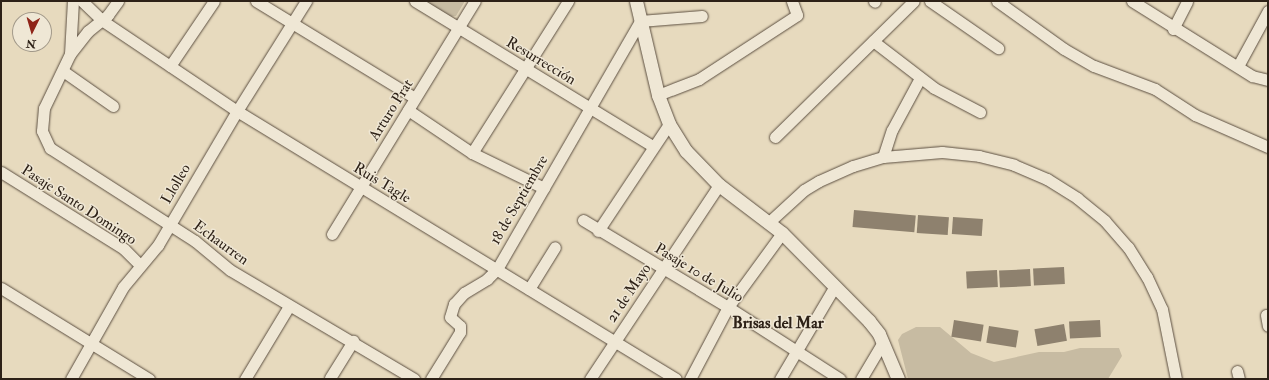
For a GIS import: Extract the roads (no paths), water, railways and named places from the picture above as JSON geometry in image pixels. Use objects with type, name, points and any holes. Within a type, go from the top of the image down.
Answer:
[{"type":"street","points":[[70,54],[73,1]]},
{"type":"street","name":"Ruis Tagle","points":[[82,1],[103,21],[237,110],[360,188],[497,269],[676,379]]},
{"type":"street","points":[[113,106],[63,71],[70,54],[88,31],[103,21],[118,1]]},
{"type":"street","points":[[170,66],[214,1]]},
{"type":"street","points":[[256,1],[291,24],[415,98]]},
{"type":"street","name":"Llolleo","points":[[71,379],[93,345],[123,287],[139,264],[158,245],[237,110],[306,1]]},
{"type":"street","name":"Resurrección","points":[[415,1],[653,146]]},
{"type":"street","name":"Arturo Prat","points":[[332,234],[475,1]]},
{"type":"street","points":[[472,153],[568,1]]},
{"type":"street","points":[[635,1],[658,95],[669,124],[686,151],[719,184],[782,233],[869,321],[883,342],[898,379]]},
{"type":"street","points":[[658,95],[699,79],[797,15],[792,1]]},
{"type":"street","points":[[775,137],[914,1]]},
{"type":"street","points":[[930,1],[998,48]]},
{"type":"street","points":[[997,1],[1064,50],[1094,66],[1155,89],[1195,115],[1268,147]]},
{"type":"street","points":[[1132,1],[1173,29],[1238,66],[1252,76],[1268,80]]},
{"type":"street","points":[[1173,29],[1187,1]]},
{"type":"street","points":[[1238,66],[1268,11]]},
{"type":"street","points":[[640,21],[702,16]]},
{"type":"street","name":"18 de Septiembre","points":[[431,379],[460,332],[460,326],[450,317],[454,304],[464,293],[487,279],[497,269],[640,21]]},
{"type":"street","points":[[873,41],[920,78],[950,97],[980,112]]},
{"type":"street","name":"Echaurren","points":[[63,71],[44,108],[42,131],[54,152],[169,225],[206,250],[230,270],[353,341],[414,379]]},
{"type":"street","points":[[883,157],[892,130],[920,78]]},
{"type":"street","points":[[408,110],[472,153],[544,188]]},
{"type":"street","points":[[598,231],[669,124]]},
{"type":"street","points":[[768,223],[804,190],[853,166],[883,157],[924,152],[979,156],[1031,172],[1078,198],[1117,233],[1147,277],[1162,309],[1176,379]]},
{"type":"street","name":"Pasaje Santo Domingo","points":[[1,172],[124,248],[139,264]]},
{"type":"street","name":"21 de Mayo","points":[[590,379],[719,184]]},
{"type":"street","name":"Pasaje 10 de Julio","points":[[583,220],[598,231],[664,268],[728,307],[794,352],[840,379]]},
{"type":"street","points":[[690,379],[728,307],[782,233]]},
{"type":"street","points":[[529,289],[554,247]]},
{"type":"street","points":[[780,379],[794,352],[835,286]]},
{"type":"street","points":[[1,288],[149,379]]},
{"type":"street","points":[[245,379],[290,306]]},
{"type":"street","points":[[1266,315],[1268,326]]},
{"type":"street","points":[[330,378],[353,341]]},
{"type":"street","points":[[861,379],[883,342]]},
{"type":"district","name":"Brisas del Mar","points":[[778,323]]}]
